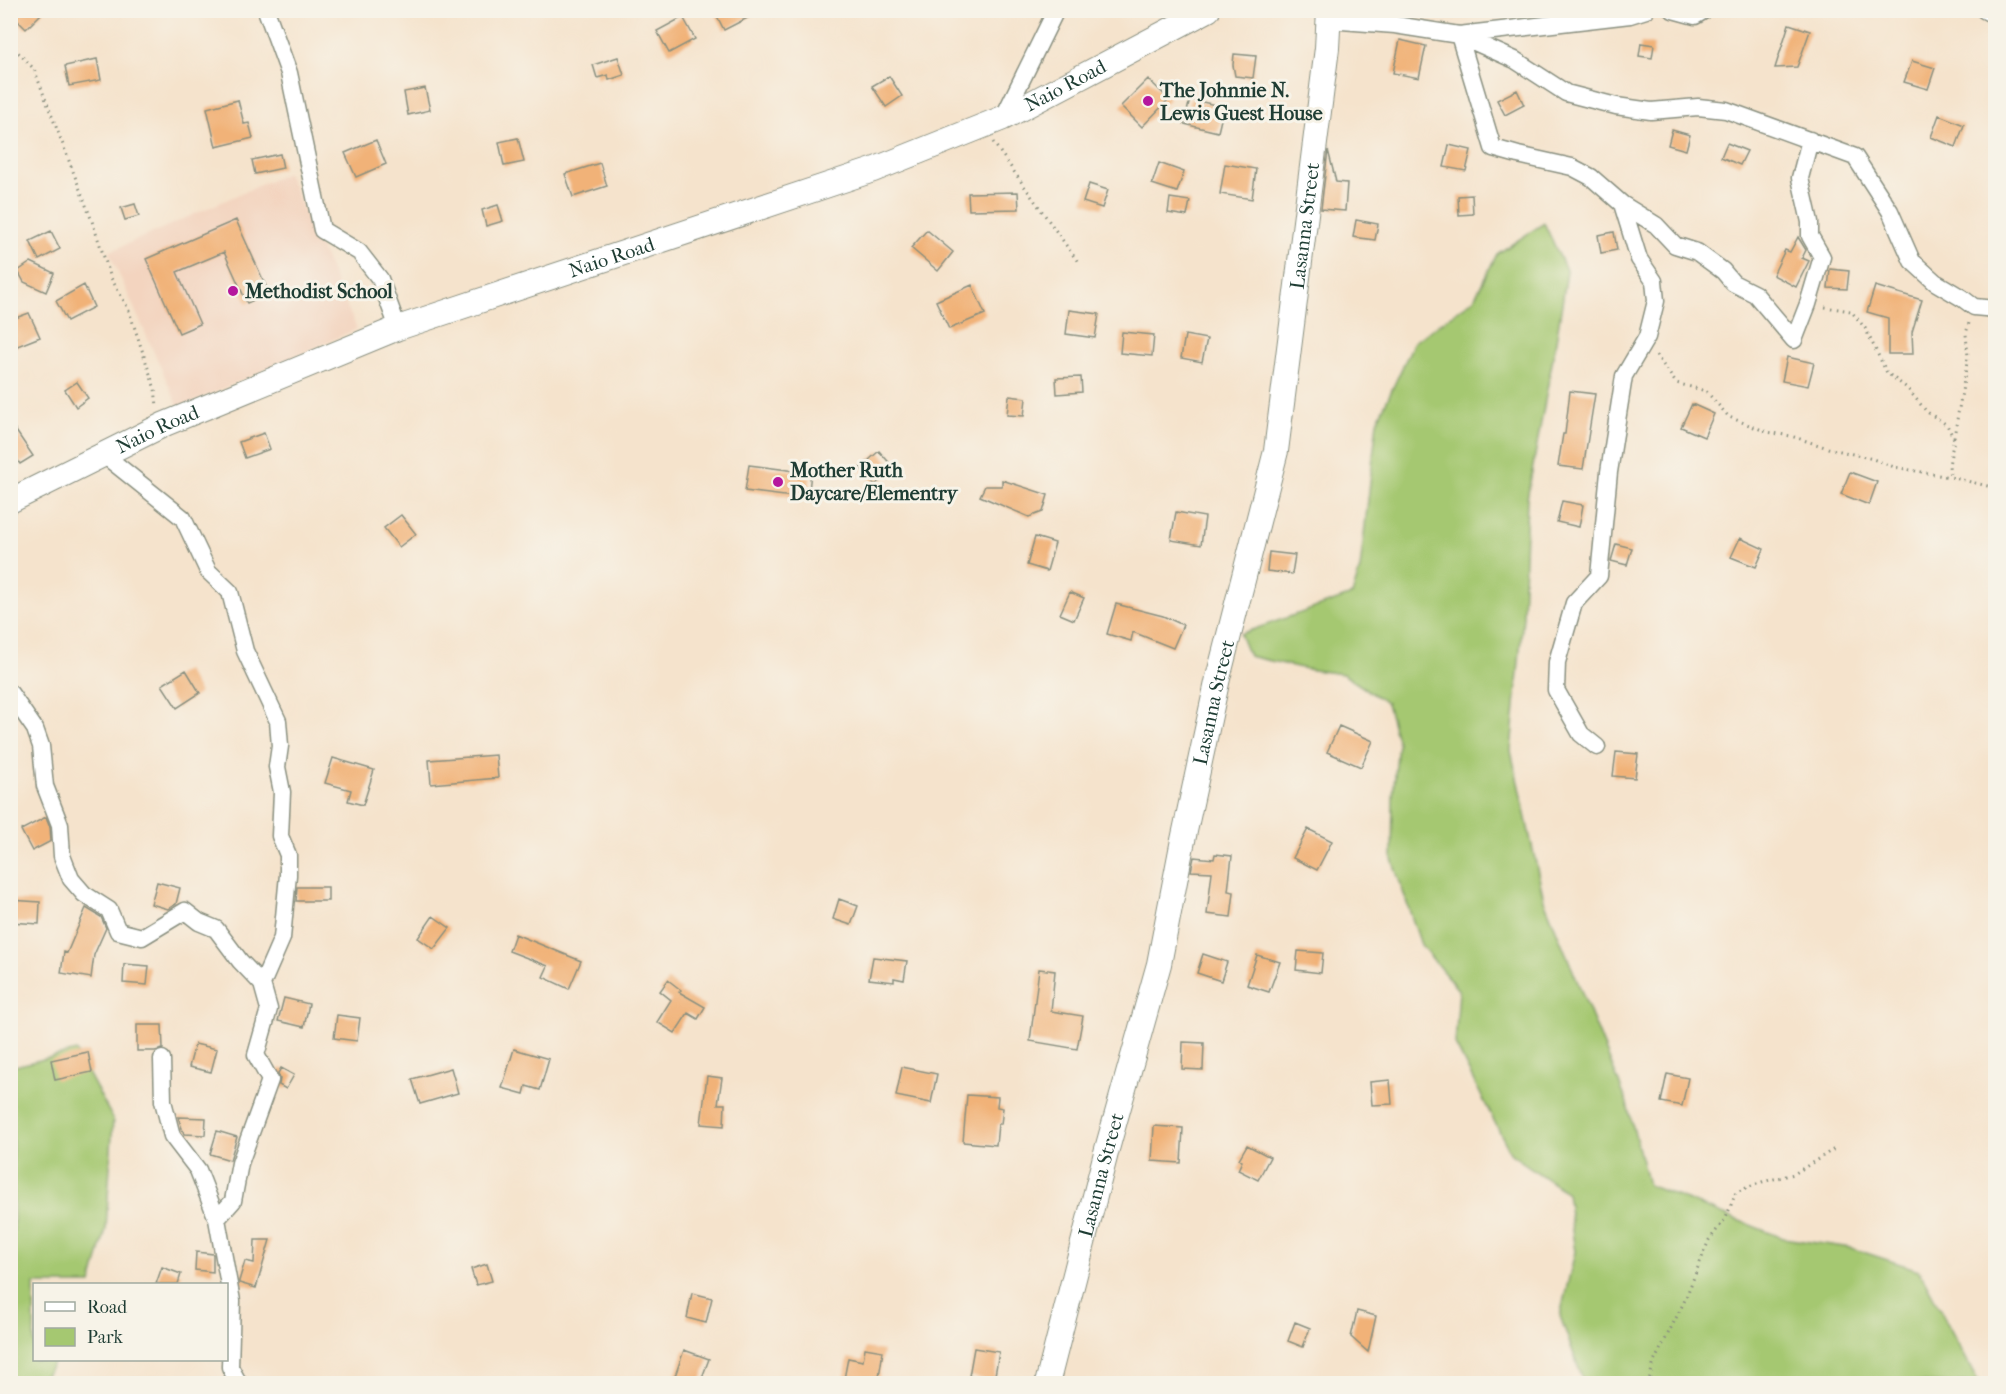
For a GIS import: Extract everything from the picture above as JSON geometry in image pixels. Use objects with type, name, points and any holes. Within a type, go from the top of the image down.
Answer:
[{"type":"street","points":[[266,10],[289,73],[322,230],[359,252],[380,279],[398,328]]},
{"type":"street","points":[[1003,118],[1056,10]]},
{"type":"street","name":"Naio Road","points":[[10,501],[165,424],[398,328],[873,170],[1003,118],[1208,10]]},
{"type":"street","points":[[1329,15],[1459,34],[1630,15],[1646,10]]},
{"type":"street","points":[[1673,10],[1695,16],[1705,10]]},
{"type":"street","points":[[1983,10],[1995,16]]},
{"type":"street","name":"Lasanna Street","points":[[1047,1383],[1107,1149],[1159,964],[1218,678],[1276,451],[1327,48],[1329,15]]},
{"type":"street","points":[[1459,34],[1515,60],[1566,93],[1616,106],[1651,111],[1698,106],[1726,110],[1855,157],[1890,211],[1912,261],[1935,282],[1974,306],[1995,309]]},
{"type":"street","points":[[1459,34],[1492,148],[1572,167],[1591,177],[1622,204],[1656,225],[1676,245],[1697,252],[1723,271],[1733,283],[1755,294],[1794,340],[1822,257],[1810,236],[1810,222],[1800,178],[1810,140]]},
{"type":"street","points":[[1597,747],[1581,734],[1556,690],[1557,662],[1574,603],[1599,576],[1609,472],[1624,376],[1647,338],[1656,301],[1654,281],[1639,259],[1622,204]]},
{"type":"street","points":[[103,454],[183,518],[208,571],[231,592],[245,651],[278,721],[280,746],[277,766],[282,792],[280,836],[288,855],[288,874],[282,938],[262,984]]},
{"type":"street","points":[[10,693],[35,729],[41,746],[45,786],[60,825],[62,856],[71,879],[84,894],[109,910],[118,931],[142,937],[185,911],[199,922],[216,929],[240,961],[262,984],[269,1009],[256,1055],[270,1080],[240,1163],[233,1201],[217,1219]]},
{"type":"street","points":[[162,1059],[163,1101],[172,1136],[198,1170],[217,1219],[232,1301],[230,1367],[239,1383]]},
{"type":"path","points":[[10,44],[34,69],[111,278],[128,309],[155,389],[158,410],[165,424]]},
{"type":"path","points":[[1003,118],[990,138],[1078,262]]},
{"type":"path","points":[[1808,304],[1851,311],[1865,328],[1887,373],[1907,388],[1927,412],[1947,425],[1954,439]]},
{"type":"path","points":[[1950,477],[1949,465],[1968,357],[1966,334],[1974,306]]},
{"type":"path","points":[[1647,338],[1676,384],[1706,392],[1729,417],[1767,432],[1791,436],[1894,467],[1995,488]]},
{"type":"path","points":[[1648,1383],[1654,1362],[1684,1302],[1709,1240],[1726,1218],[1736,1192],[1762,1182],[1794,1174],[1836,1148]]},
{"type":"shaded area","name":"Methodist School","points":[[287,173],[357,329],[179,408],[109,252]]},
{"type":"green space","points":[[1544,223],[1567,272],[1527,499],[1523,616],[1511,751],[1544,900],[1626,1100],[1648,1185],[1783,1238],[1851,1248],[1919,1270],[1979,1383],[1584,1383],[1560,1316],[1575,1252],[1567,1193],[1511,1154],[1455,1044],[1459,991],[1421,945],[1392,859],[1393,797],[1398,743],[1387,703],[1343,674],[1306,669],[1249,656],[1240,634],[1352,595],[1360,569],[1377,422],[1414,342],[1474,299],[1497,254]]},
{"type":"green space","points":[[76,1051],[113,1119],[106,1229],[91,1283],[33,1283],[33,1361],[54,1361],[41,1383],[11,1383],[10,1234],[14,1230],[11,1067]]},
{"type":"building","points":[[10,10],[45,10],[26,29],[10,13]]},
{"type":"building","points":[[714,10],[763,10],[724,30]]},
{"type":"building","points":[[683,17],[695,39],[669,53],[657,31]]},
{"type":"building","points":[[1789,24],[1810,31],[1797,67],[1775,68]]},
{"type":"building","points":[[1400,40],[1426,46],[1419,78],[1393,73]]},
{"type":"building","points":[[1641,43],[1654,45],[1652,58],[1639,56]]},
{"type":"building","points":[[1234,54],[1256,56],[1253,78],[1235,76]]},
{"type":"building","points":[[618,57],[624,75],[609,80],[608,75],[597,78],[593,65]]},
{"type":"building","points":[[97,59],[101,80],[69,86],[65,66]]},
{"type":"building","points":[[1912,61],[1935,68],[1928,89],[1904,82]]},
{"type":"building","points":[[889,76],[902,96],[886,107],[872,86]]},
{"type":"building","points":[[1148,79],[1169,99],[1142,127],[1121,106]]},
{"type":"building","points":[[425,88],[430,110],[408,115],[404,92]]},
{"type":"building","points":[[1517,90],[1524,105],[1505,115],[1497,100]]},
{"type":"building","points":[[1190,99],[1224,107],[1218,132],[1184,124]]},
{"type":"building","points":[[238,100],[244,124],[249,123],[253,138],[216,147],[207,108]]},
{"type":"building","points":[[1939,115],[1964,125],[1956,147],[1931,137]]},
{"type":"building","points":[[1672,130],[1690,135],[1686,150],[1668,145]]},
{"type":"building","points":[[518,138],[524,162],[504,166],[499,142]]},
{"type":"building","points":[[376,140],[386,164],[356,177],[345,153]]},
{"type":"building","points":[[1727,143],[1747,151],[1740,165],[1721,157]]},
{"type":"building","points":[[1449,145],[1471,150],[1466,171],[1444,167]]},
{"type":"building","points":[[1328,150],[1336,182],[1347,183],[1345,211],[1321,209]]},
{"type":"building","points":[[280,154],[283,168],[255,174],[252,160]]},
{"type":"building","points":[[600,163],[607,186],[573,197],[565,174]]},
{"type":"building","points":[[1159,163],[1184,172],[1177,192],[1152,184]]},
{"type":"building","points":[[1225,164],[1256,169],[1252,199],[1220,194]]},
{"type":"building","points":[[1089,184],[1108,190],[1102,208],[1083,202]]},
{"type":"building","points":[[1018,192],[1019,209],[969,210],[968,193]]},
{"type":"building","points":[[1472,195],[1473,214],[1459,215],[1458,196]]},
{"type":"building","points":[[1170,198],[1190,201],[1187,216],[1168,213]]},
{"type":"building","points":[[135,204],[139,216],[125,220],[121,208]]},
{"type":"building","points":[[498,205],[503,221],[486,226],[482,210]]},
{"type":"building","points":[[236,220],[269,293],[247,303],[224,252],[177,272],[200,324],[179,333],[146,259]]},
{"type":"building","points":[[1356,220],[1378,224],[1375,240],[1353,237]]},
{"type":"building","points":[[927,230],[953,252],[938,271],[911,248]]},
{"type":"building","points":[[51,231],[60,249],[39,260],[30,241]]},
{"type":"building","points":[[1614,232],[1617,250],[1601,253],[1598,235]]},
{"type":"building","points":[[1798,237],[1806,250],[1802,258],[1809,261],[1796,287],[1773,275],[1785,250],[1790,252]]},
{"type":"building","points":[[31,262],[54,273],[46,292],[24,282],[18,271]]},
{"type":"building","points":[[1830,269],[1849,271],[1847,289],[1828,288]]},
{"type":"building","points":[[84,285],[94,307],[67,321],[56,301]]},
{"type":"building","points":[[972,285],[985,314],[949,329],[936,301]]},
{"type":"building","points":[[1875,286],[1922,300],[1912,332],[1913,354],[1888,354],[1888,318],[1867,312]]},
{"type":"building","points":[[1069,310],[1099,314],[1095,338],[1066,334]]},
{"type":"building","points":[[29,313],[40,337],[10,349],[10,320]]},
{"type":"building","points":[[1122,332],[1154,335],[1152,356],[1120,353]]},
{"type":"building","points":[[1185,335],[1207,339],[1202,362],[1181,358]]},
{"type":"building","points":[[1787,357],[1814,363],[1808,386],[1782,381]]},
{"type":"building","points":[[1081,377],[1082,392],[1057,394],[1056,378]]},
{"type":"building","points":[[77,382],[88,398],[76,407],[65,390]]},
{"type":"building","points":[[1570,391],[1595,394],[1583,469],[1558,466],[1563,434],[1565,434]]},
{"type":"building","points":[[1009,396],[1026,398],[1024,416],[1007,415]]},
{"type":"building","points":[[1692,404],[1714,414],[1704,437],[1681,427]]},
{"type":"building","points":[[10,422],[33,456],[20,464],[10,449]]},
{"type":"building","points":[[264,433],[270,449],[245,458],[239,442]]},
{"type":"building","points":[[879,451],[894,468],[875,485],[860,468]]},
{"type":"building","name":"Mother Ruth Daycare/Elementry","points":[[749,465],[811,473],[808,499],[745,491]]},
{"type":"building","points":[[1850,472],[1877,482],[1869,505],[1841,494]]},
{"type":"building","points":[[1002,480],[1048,495],[1043,512],[1029,517],[980,496],[985,486],[1002,486]]},
{"type":"building","points":[[1562,501],[1583,505],[1579,527],[1557,522]]},
{"type":"building","points":[[1176,512],[1205,517],[1201,545],[1171,540]]},
{"type":"building","points":[[401,515],[416,534],[399,547],[384,528]]},
{"type":"building","points":[[1035,537],[1055,543],[1047,571],[1027,565]]},
{"type":"building","points":[[1740,538],[1764,549],[1756,567],[1731,557]]},
{"type":"building","points":[[1616,544],[1632,548],[1627,565],[1611,561]]},
{"type":"building","points":[[1269,552],[1295,555],[1292,574],[1267,571]]},
{"type":"building","points":[[1070,592],[1084,598],[1074,620],[1060,614]]},
{"type":"building","points":[[1116,604],[1163,616],[1183,625],[1173,648],[1133,632],[1131,641],[1107,634]]},
{"type":"building","points":[[186,670],[200,693],[177,708],[162,685]]},
{"type":"building","points":[[1339,726],[1373,741],[1361,767],[1327,752]]},
{"type":"building","points":[[1616,752],[1638,754],[1635,778],[1613,776]]},
{"type":"building","points":[[496,755],[498,778],[431,784],[429,760]]},
{"type":"building","points":[[333,758],[374,770],[363,805],[348,801],[351,790],[325,783]]},
{"type":"building","points":[[46,817],[50,827],[51,841],[32,851],[21,830]]},
{"type":"building","points":[[1308,829],[1332,841],[1317,870],[1293,858]]},
{"type":"building","points":[[1215,854],[1232,856],[1228,891],[1234,892],[1231,917],[1207,914],[1212,872],[1191,871],[1194,857],[1214,859]]},
{"type":"building","points":[[157,882],[180,888],[176,904],[168,909],[151,904]]},
{"type":"building","points":[[297,887],[328,887],[328,901],[296,901]]},
{"type":"building","points":[[839,899],[858,906],[851,925],[833,919]]},
{"type":"building","points":[[10,900],[40,902],[39,924],[10,922]]},
{"type":"building","points":[[86,908],[101,917],[106,928],[94,955],[91,978],[61,973],[64,952],[67,953]]},
{"type":"building","points":[[433,916],[450,928],[434,949],[418,938]]},
{"type":"building","points":[[515,934],[581,961],[569,989],[543,977],[548,966],[509,951]]},
{"type":"building","points":[[1298,951],[1323,953],[1321,973],[1296,970]]},
{"type":"building","points":[[1203,954],[1227,962],[1221,981],[1197,973]]},
{"type":"building","points":[[1257,955],[1280,962],[1269,992],[1247,985]]},
{"type":"building","points":[[873,957],[907,961],[904,980],[894,978],[894,982],[869,979]]},
{"type":"building","points":[[124,964],[149,966],[147,985],[123,983]]},
{"type":"building","points":[[1039,969],[1055,971],[1051,1011],[1083,1016],[1077,1049],[1030,1041]]},
{"type":"building","points":[[668,980],[681,990],[679,992],[705,1007],[698,1019],[688,1013],[675,1033],[657,1022],[671,1000],[660,991]]},
{"type":"building","points":[[284,998],[309,1004],[304,1027],[278,1021]]},
{"type":"building","points":[[337,1015],[360,1018],[357,1041],[334,1038]]},
{"type":"building","points":[[137,1025],[162,1025],[163,1049],[137,1051]]},
{"type":"building","points":[[1183,1042],[1204,1043],[1203,1070],[1182,1069]]},
{"type":"building","points":[[195,1044],[217,1049],[211,1072],[189,1067]]},
{"type":"building","points":[[514,1049],[549,1059],[540,1090],[526,1086],[524,1094],[502,1088]]},
{"type":"building","points":[[88,1052],[92,1072],[55,1080],[51,1060]]},
{"type":"building","points":[[902,1067],[937,1074],[931,1103],[896,1096]]},
{"type":"building","points":[[281,1068],[294,1075],[286,1089],[279,1085],[278,1073]]},
{"type":"building","points":[[451,1068],[458,1093],[420,1104],[412,1079]]},
{"type":"building","points":[[1667,1074],[1688,1078],[1682,1106],[1661,1102]]},
{"type":"building","points":[[707,1076],[722,1078],[718,1104],[725,1104],[724,1126],[701,1124]]},
{"type":"building","points":[[1390,1080],[1392,1104],[1372,1105],[1370,1082]]},
{"type":"building","points":[[967,1095],[998,1097],[997,1107],[1003,1108],[1001,1124],[998,1124],[996,1145],[963,1142]]},
{"type":"building","points":[[178,1117],[206,1118],[205,1135],[184,1134]]},
{"type":"building","points":[[1154,1126],[1183,1128],[1181,1163],[1152,1161]]},
{"type":"building","points":[[217,1131],[237,1137],[230,1160],[210,1154]]},
{"type":"building","points":[[1247,1145],[1270,1157],[1258,1180],[1238,1170],[1242,1161],[1239,1159]]},
{"type":"building","points":[[255,1240],[270,1240],[256,1288],[239,1283],[245,1261],[254,1263]]},
{"type":"building","points":[[196,1252],[213,1254],[213,1272],[195,1270]]},
{"type":"building","points":[[487,1264],[492,1281],[476,1285],[471,1269]]},
{"type":"building","points":[[162,1267],[181,1274],[178,1283],[156,1283]]},
{"type":"building","points":[[692,1293],[712,1298],[706,1323],[687,1318]]},
{"type":"building","points":[[1357,1311],[1376,1316],[1368,1352],[1351,1337]]},
{"type":"building","points":[[1295,1322],[1310,1328],[1303,1347],[1288,1341]]},
{"type":"building","points":[[865,1348],[883,1351],[878,1383],[844,1379],[848,1358],[863,1361]]},
{"type":"building","points":[[974,1348],[999,1352],[994,1381],[969,1376]]},
{"type":"building","points":[[684,1350],[709,1359],[700,1383],[675,1376]]},
{"type":"place","name":"The Johnnie N. Lewis Guest House","points":[[1148,101]]},
{"type":"place","name":"Methodist School","points":[[233,291]]},
{"type":"place","name":"Mother Ruth Daycare/Elementry","points":[[778,482]]}]
